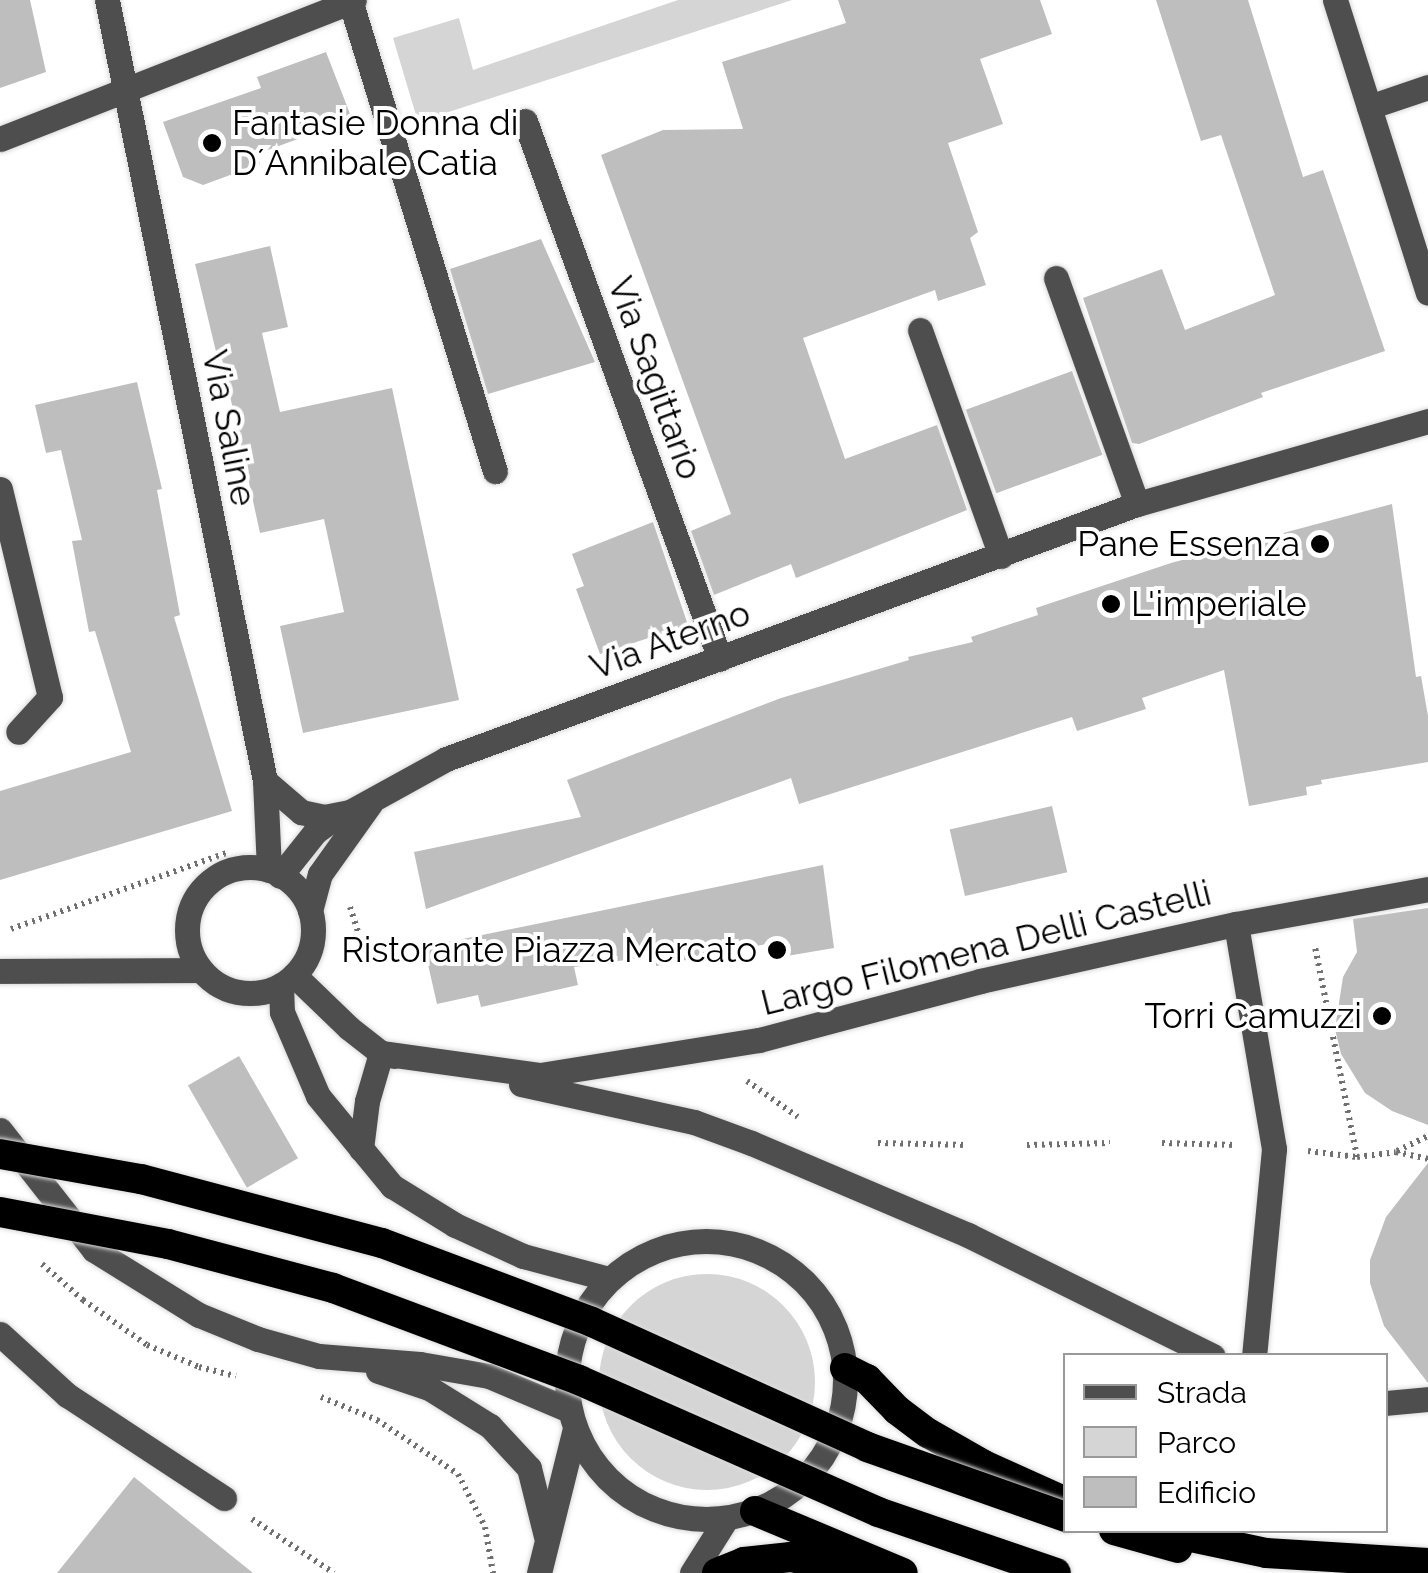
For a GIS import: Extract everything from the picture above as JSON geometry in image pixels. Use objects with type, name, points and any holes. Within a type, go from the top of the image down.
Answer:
[{"type":"highway","points":[[0,1154],[142,1178],[382,1243],[592,1322],[867,1447],[1063,1515]]},
{"type":"highway","points":[[0,1212],[168,1244],[333,1288],[579,1380],[878,1512],[1056,1573]]},
{"type":"highway","points":[[845,1368],[867,1379],[897,1410],[928,1432],[1063,1500]]},
{"type":"highway","points":[[740,1515],[903,1573]]},
{"type":"highway","points":[[1126,1533],[1293,1573]]},
{"type":"highway","points":[[1172,1533],[1266,1553],[1428,1563]]},
{"type":"highway","points":[[717,1573],[744,1562],[791,1557],[860,1573]]},
{"type":"street","name":"Via Saline","points":[[108,0],[264,781],[275,873]]},
{"type":"street","points":[[0,140],[352,0],[495,471]]},
{"type":"street","points":[[1335,0],[1428,293]]},
{"type":"street","points":[[1369,107],[1428,87]]},
{"type":"street","name":"Via Sagittario","points":[[525,122],[720,659]]},
{"type":"street","points":[[1056,278],[1137,504]]},
{"type":"street","points":[[920,330],[1001,556]]},
{"type":"street","name":"Via Aterno","points":[[275,873],[315,832],[337,816],[370,804],[446,759],[1137,504],[1428,421]]},
{"type":"street","points":[[0,489],[50,697],[18,732]]},
{"type":"street","points":[[264,781],[301,812],[337,816]]},
{"type":"street","name":"Via Aterno","points":[[310,911],[320,874],[370,804]]},
{"type":"street","points":[[288,980],[265,992],[230,991],[200,970],[188,944],[193,901],[226,872],[275,873],[303,897],[310,911],[312,939],[288,980],[282,1012],[298,1058],[318,1096],[392,1186],[455,1225],[523,1256],[609,1280]]},
{"type":"street","points":[[1236,924],[1428,889]]},
{"type":"street","name":"Largo Filomena Delli Castelli","points":[[381,1053],[540,1075],[759,1040],[980,981],[1236,924],[1274,1149],[1254,1353]]},
{"type":"street","points":[[0,971],[200,970]]},
{"type":"street","points":[[288,980],[381,1053],[694,1122],[968,1235],[1207,1353]]},
{"type":"street","points":[[361,1150],[367,1101],[381,1053]]},
{"type":"street","points":[[0,1130],[94,1250],[200,1314],[288,1349],[489,1376],[572,1420],[592,1462],[635,1500],[688,1519],[740,1515]]},
{"type":"street","points":[[540,1573],[572,1420],[567,1363],[572,1340],[587,1308],[609,1280],[641,1257],[678,1244],[716,1242],[754,1250],[789,1268],[817,1296],[836,1330],[845,1368],[842,1408],[829,1446],[805,1479],[740,1515],[692,1573]]},
{"type":"street","points":[[0,1334],[67,1395],[224,1498]]},
{"type":"street","points":[[330,1357],[429,1388],[490,1426],[528,1468],[546,1536]]},
{"type":"street","points":[[1388,1403],[1428,1400]]},
{"type":"path","points":[[0,933],[242,848]]},
{"type":"path","points":[[346,900],[359,934]]},
{"type":"path","points":[[1314,942],[1356,1157]]},
{"type":"path","points":[[744,1079],[802,1120]]},
{"type":"path","points":[[1297,1150],[1356,1157],[1396,1152],[1428,1136]]},
{"type":"path","points":[[878,1142],[968,1145]]},
{"type":"path","points":[[1027,1145],[1110,1143]]},
{"type":"path","points":[[1162,1143],[1241,1146]]},
{"type":"path","points":[[1396,1152],[1428,1159]]},
{"type":"path","points":[[28,1252],[83,1300],[147,1345],[199,1367],[249,1379]]},
{"type":"path","points":[[302,1392],[377,1420],[458,1474],[485,1527],[493,1573]]},
{"type":"path","points":[[224,1498],[269,1533],[334,1573]]},
{"type":"green space","points":[[678,0],[792,0],[418,122],[393,38],[459,18],[473,70]]},
{"type":"green space","points":[[707,1274],[748,1282],[783,1306],[807,1341],[815,1382],[807,1423],[783,1458],[748,1482],[707,1490],[666,1482],[631,1458],[607,1423],[599,1382],[607,1341],[631,1306],[666,1282]]},
{"type":"building","points":[[0,0],[30,0],[46,72],[0,88]]},
{"type":"building","points":[[838,0],[1040,0],[1052,34],[980,59],[1003,124],[948,143],[978,232],[970,238],[986,285],[938,301],[935,290],[803,338],[845,459],[937,425],[967,510],[796,578],[791,564],[714,595],[691,531],[731,514],[601,155],[663,130],[743,129],[722,62],[846,23]]},
{"type":"building","points":[[1156,0],[1248,0],[1303,177],[1323,170],[1385,351],[1261,393],[1263,397],[1139,444],[1132,443],[1083,298],[1162,269],[1185,330],[1275,295],[1221,135],[1201,141]]},
{"type":"building","points":[[326,52],[352,119],[257,154],[260,164],[203,185],[183,177],[163,122],[261,88],[257,77]]},
{"type":"building","points":[[541,239],[595,362],[488,394],[450,269]]},
{"type":"building","points":[[270,246],[288,327],[262,333],[280,412],[392,388],[459,700],[303,733],[280,626],[344,612],[324,519],[260,533],[222,359],[218,360],[195,264]]},
{"type":"building","points":[[1072,371],[1102,455],[996,493],[966,410]]},
{"type":"building","points":[[137,382],[162,489],[157,490],[180,615],[174,617],[232,811],[0,880],[0,791],[131,752],[95,631],[89,632],[72,541],[82,540],[61,450],[46,453],[35,405]]},
{"type":"building","points":[[1392,504],[1416,677],[1421,676],[1428,716],[1428,762],[1321,780],[1322,784],[1306,787],[1307,795],[1249,806],[1224,670],[1142,698],[1146,709],[1077,731],[1072,717],[799,804],[791,778],[426,909],[414,852],[581,817],[567,780],[781,698],[909,660],[908,657],[973,642],[971,637],[1038,615],[1036,608],[1171,563]]},
{"type":"building","points":[[653,522],[688,625],[600,654],[576,589],[584,586],[572,554]]},
{"type":"building","points":[[1052,806],[1067,872],[965,896],[950,830]]},
{"type":"building","points":[[823,865],[834,948],[769,959],[766,944],[656,966],[655,956],[574,967],[578,985],[481,1007],[478,995],[437,1004],[424,947]]},
{"type":"building","name":"Torri Camuzzi","points":[[1428,908],[1428,1125],[1392,1111],[1365,1093],[1341,1054],[1335,1029],[1343,977],[1357,952],[1353,919]]},
{"type":"building","points":[[239,1056],[298,1158],[247,1188],[188,1086]]},
{"type":"building","points":[[1428,1163],[1428,1383],[1384,1326],[1370,1283],[1370,1260],[1386,1217]]},
{"type":"building","points":[[134,1477],[253,1573],[57,1573]]},
{"type":"place","name":"Fantasie Donna di D´Annibale Catia","points":[[212,143]]},
{"type":"place","name":"Pane Essenza","points":[[1320,544]]},
{"type":"place","name":"L'imperiale","points":[[1111,604]]},
{"type":"place","name":"Ristorante Piazza Mercato","points":[[777,950]]},
{"type":"place","name":"Torri Camuzzi","points":[[1382,1016]]}]
